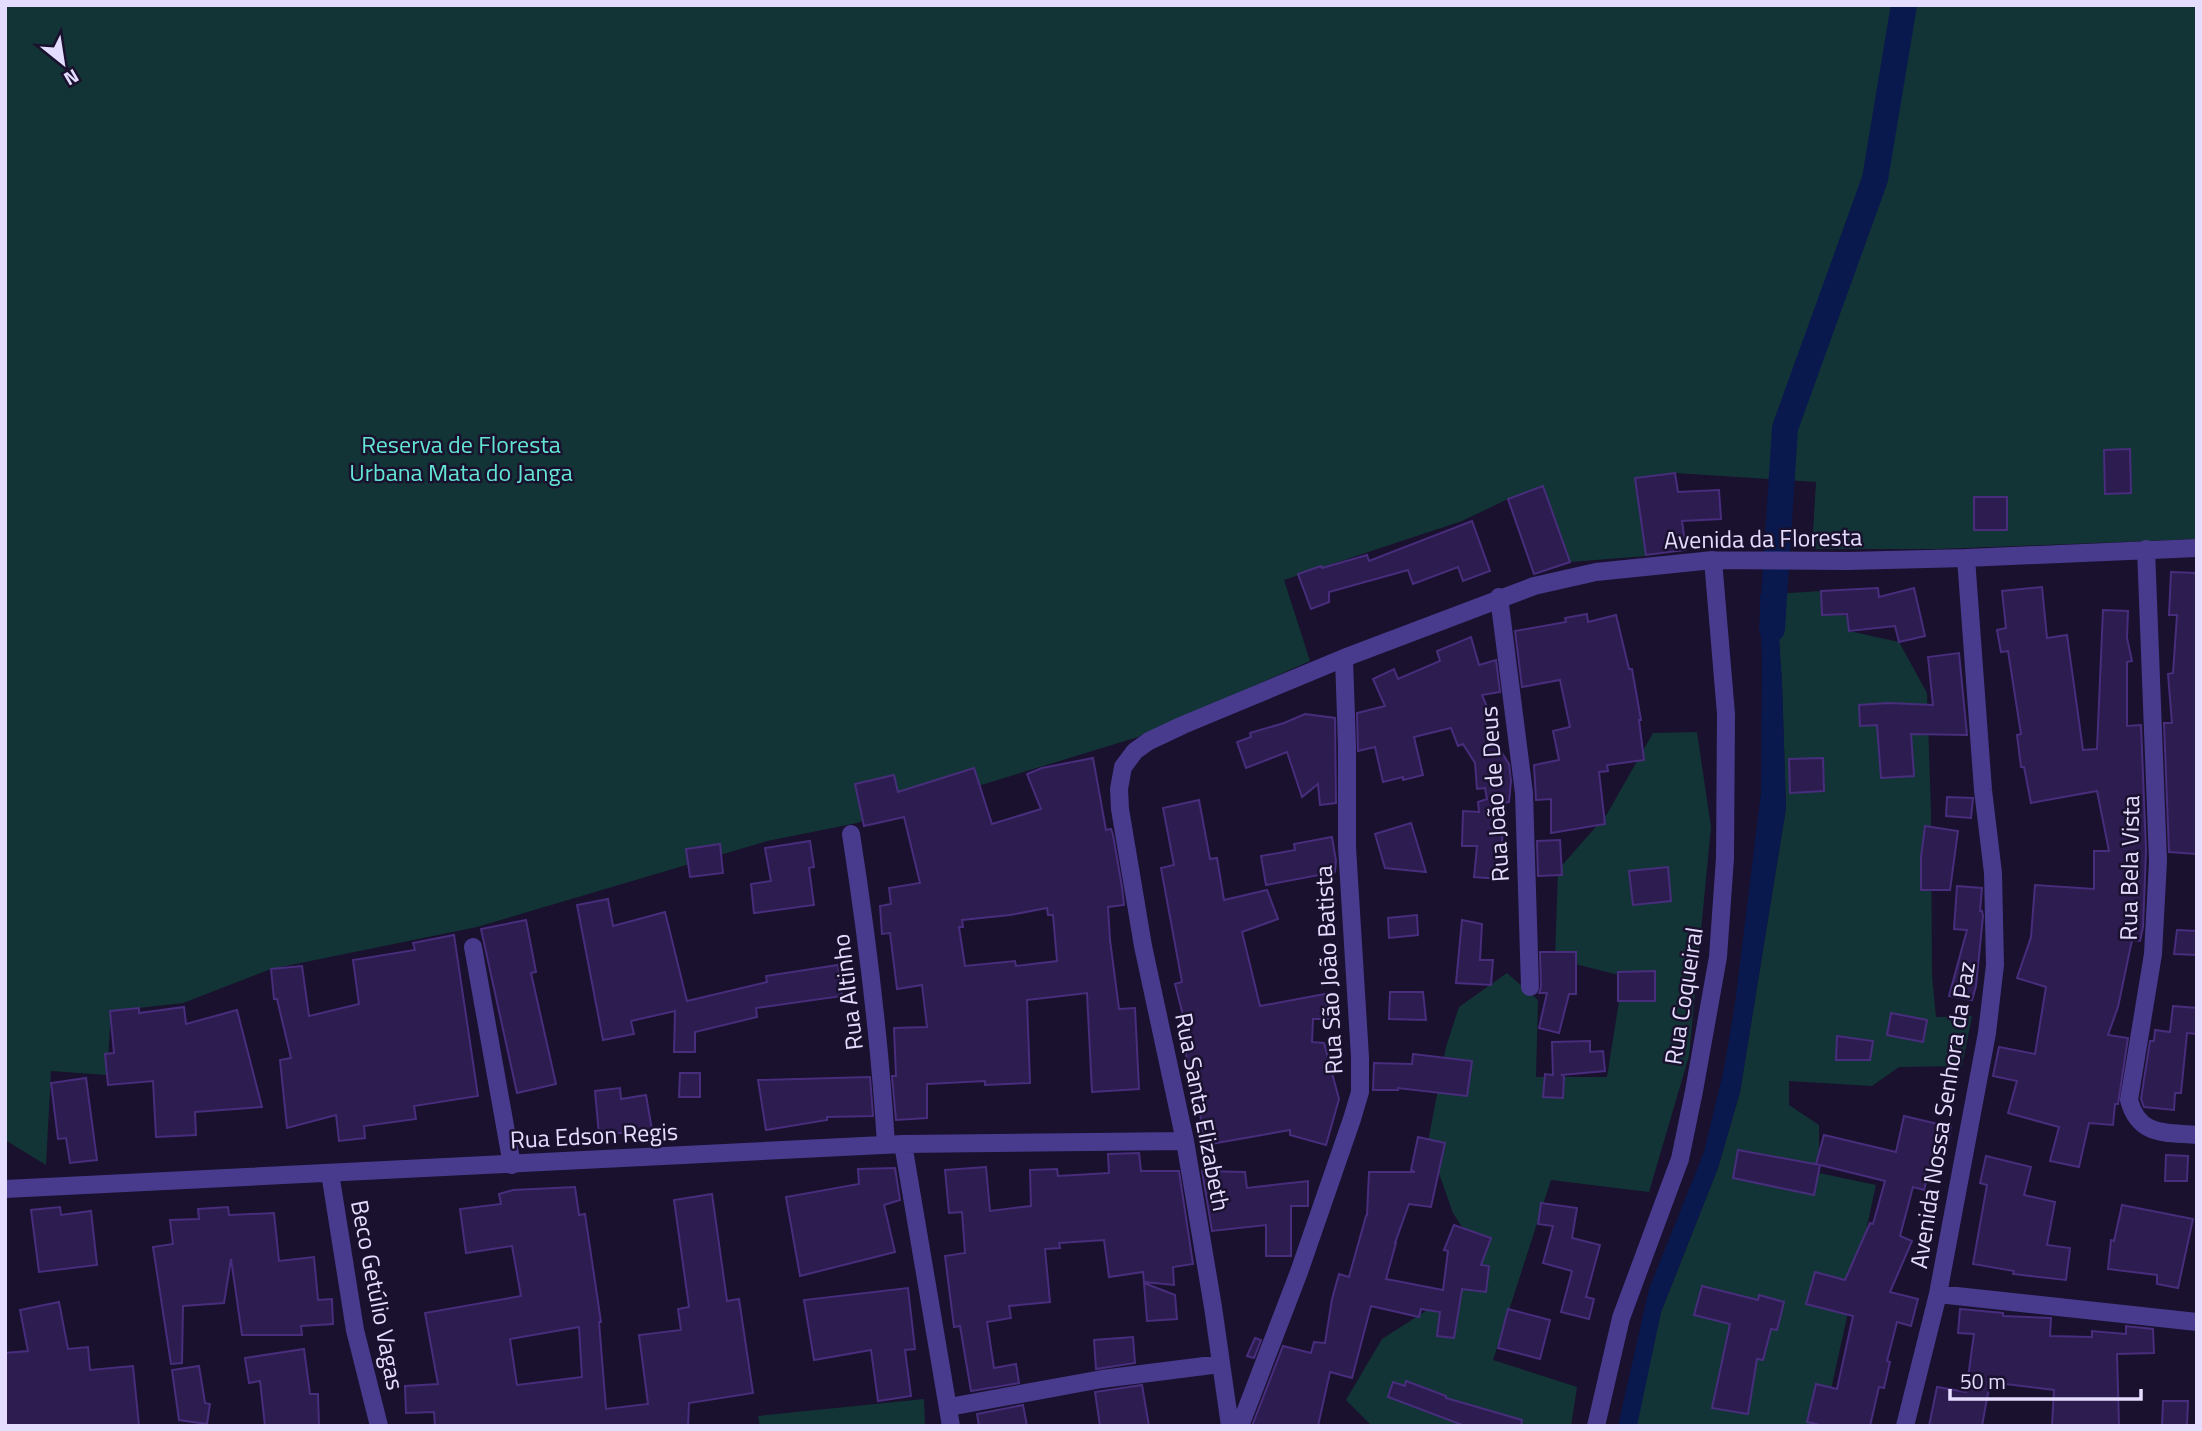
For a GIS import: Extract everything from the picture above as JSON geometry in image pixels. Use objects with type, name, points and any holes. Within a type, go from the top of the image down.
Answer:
[{"type":"street","name":"Avenida da Floresta","points":[[1120,809],[1119,789],[1123,767],[1135,751],[1149,741],[1344,658],[1499,597],[1534,586],[1596,572],[1722,560],[1966,558],[2197,548]]},
{"type":"street","name":"Rua Bela Vista","points":[[2146,549],[2158,861],[2153,954],[2129,1100],[2133,1113],[2143,1126],[2153,1131],[2197,1136]]},
{"type":"street","name":"Avenida Nossa Senhora da Paz","points":[[1905,1426],[1938,1294],[1986,1033],[1995,965],[1993,873],[1983,790],[1966,558]]},
{"type":"street","name":"Rua Coqueiral","points":[[1596,1426],[1621,1318],[1680,1158],[1695,1091],[1718,957],[1726,858],[1722,560]]},
{"type":"street","name":"Rua João de Deus","points":[[1499,597],[1524,793],[1530,987]]},
{"type":"street","name":"Rua São João Batista","points":[[1240,1426],[1299,1272],[1360,1092],[1347,847],[1344,658]]},
{"type":"street","name":"Rua Santa Elizabeth","points":[[1120,809],[1143,946],[1185,1141],[1230,1426]]},
{"type":"street","name":"Rua Altinho","points":[[851,834],[895,1145],[951,1426]]},
{"type":"street","points":[[473,947],[512,1165]]},
{"type":"street","name":"Rua Edson Regis","points":[[5,1189],[895,1145],[1185,1141]]},
{"type":"street","name":"Beco Getúlio Vagas","points":[[330,1173],[355,1330],[379,1426]]},
{"type":"street","points":[[1938,1294],[2197,1322]]},
{"type":"street","points":[[949,1407],[1101,1379],[1220,1364]]},
{"type":"green space","name":"Reserva de Floresta Urbana Mata do Janga","points":[[5,5],[2197,5],[2197,539],[1939,549],[1812,549],[1816,482],[1675,473],[1635,479],[1646,556],[1570,562],[1543,487],[1508,499],[1462,521],[1284,580],[1310,661],[1138,737],[857,823],[767,841],[477,927],[271,969],[183,1003],[111,1011],[107,1075],[51,1071],[46,1165],[5,1140]]},
{"type":"green space","points":[[1821,591],[1822,612],[1847,616],[1849,631],[1899,642],[1927,693],[1932,976],[1936,1017],[1972,1016],[1962,1066],[1899,1067],[1872,1086],[1789,1081],[1789,1105],[1819,1125],[1819,1173],[1876,1185],[1823,1426],[1636,1426],[1661,1312],[1718,1168],[1740,1092],[1786,808],[1776,594]]},
{"type":"green space","points":[[1697,732],[1711,827],[1689,1056],[1649,1192],[1551,1180],[1493,1360],[1577,1387],[1571,1426],[1372,1426],[1346,1400],[1382,1339],[1460,1289],[1480,1255],[1453,1213],[1428,1142],[1446,1047],[1459,1007],[1507,973],[1538,1000],[1536,1077],[1607,1077],[1623,976],[1555,959],[1558,870],[1607,814],[1653,733]]},
{"type":"green space","points":[[924,1399],[925,1424],[909,1426],[760,1426],[758,1416]]},
{"type":"shaded area","points":[[1760,594],[1776,594],[1786,808],[1740,1092],[1718,1168],[1661,1312],[1637,1426],[1618,1426],[1649,1289],[1704,1152],[1724,1069],[1735,1004],[1761,793]]},
{"type":"building","points":[[2130,449],[2131,493],[2105,494],[2104,450]]},
{"type":"building","points":[[1675,473],[1678,492],[1719,490],[1721,519],[1682,521],[1686,550],[1646,555],[1635,478]]},
{"type":"building","points":[[1543,486],[1570,562],[1534,574],[1508,499]]},
{"type":"building","points":[[1974,497],[2007,497],[2007,530],[1974,530]]},
{"type":"building","points":[[1472,521],[1490,571],[1463,581],[1458,567],[1413,584],[1408,570],[1329,592],[1329,602],[1311,609],[1298,574],[1367,555],[1369,561]]},
{"type":"building","points":[[2171,572],[2197,573],[2197,854],[2169,852],[2164,723],[2172,723],[2168,674],[2173,673],[2177,615],[2169,615]]},
{"type":"building","points":[[2042,587],[2047,638],[2067,635],[2083,750],[2097,749],[2103,610],[2128,611],[2127,638],[2132,661],[2127,662],[2127,726],[2141,725],[2146,850],[2143,927],[2140,941],[2132,940],[2118,1007],[2108,1035],[2128,1038],[2113,1125],[2089,1123],[2079,1167],[2050,1161],[2059,1127],[2008,1113],[2017,1081],[1993,1076],[1999,1047],[2035,1054],[2046,987],[2017,978],[2031,937],[2035,885],[2094,889],[2094,851],[2109,851],[2097,791],[2031,803],[2024,767],[2021,767],[2017,735],[2021,734],[2008,651],[2001,652],[1997,630],[2006,628],[2002,591]]},
{"type":"building","points":[[1878,588],[1879,597],[1914,588],[1925,636],[1899,642],[1895,626],[1849,631],[1847,614],[1822,615],[1821,591]]},
{"type":"building","points":[[1587,614],[1588,622],[1616,615],[1629,669],[1632,669],[1641,720],[1644,760],[1607,765],[1608,771],[1599,772],[1605,824],[1551,833],[1551,799],[1536,800],[1534,765],[1559,760],[1553,731],[1570,727],[1560,680],[1522,687],[1515,631],[1566,622],[1565,618]]},
{"type":"building","points":[[1471,637],[1479,665],[1496,660],[1500,692],[1482,695],[1497,731],[1490,734],[1509,764],[1511,781],[1509,802],[1504,803],[1504,843],[1500,879],[1474,877],[1477,846],[1462,846],[1463,811],[1479,812],[1478,802],[1487,799],[1485,788],[1477,789],[1475,763],[1463,744],[1458,746],[1451,728],[1414,737],[1423,775],[1403,780],[1403,777],[1383,782],[1375,747],[1358,751],[1357,713],[1385,706],[1373,679],[1394,669],[1398,679],[1440,661],[1437,651]]},
{"type":"building","points":[[1959,653],[1967,735],[1911,734],[1914,776],[1881,778],[1877,725],[1860,726],[1859,705],[1933,705],[1928,657]]},
{"type":"building","points":[[1305,714],[1335,718],[1336,803],[1320,805],[1318,784],[1302,797],[1287,752],[1246,768],[1237,742],[1251,737],[1250,733]]},
{"type":"building","points":[[1093,758],[1106,830],[1111,829],[1113,835],[1122,887],[1124,905],[1108,907],[1110,940],[1119,1009],[1135,1008],[1139,1089],[1092,1092],[1087,993],[1027,1000],[1030,1083],[985,1085],[985,1081],[927,1084],[927,1118],[896,1120],[892,1076],[896,1076],[894,1028],[927,1027],[922,985],[897,989],[890,933],[882,934],[880,906],[891,904],[889,888],[920,883],[904,817],[864,826],[855,784],[894,775],[898,792],[974,768],[992,824],[1041,809],[1027,774],[1042,768]],"holes":[[[1047,908],[1048,915],[1053,915],[1057,961],[1016,966],[1015,961],[965,966],[959,927],[963,927],[962,920]]]},
{"type":"building","points":[[1823,758],[1824,791],[1790,793],[1789,759]]},
{"type":"building","points":[[1947,797],[1973,798],[1971,818],[1946,816]]},
{"type":"building","points":[[1199,800],[1210,859],[1217,858],[1224,900],[1267,890],[1278,919],[1242,932],[1260,1006],[1325,994],[1329,1019],[1313,1019],[1312,1042],[1324,1043],[1339,1099],[1326,1145],[1290,1135],[1290,1130],[1205,1145],[1195,1083],[1191,1083],[1180,1019],[1184,1019],[1175,984],[1182,982],[1161,868],[1174,865],[1163,808]]},
{"type":"building","points":[[1411,823],[1426,872],[1385,868],[1375,834]]},
{"type":"building","points":[[1925,826],[1958,831],[1950,890],[1921,890]]},
{"type":"building","points":[[1332,837],[1335,872],[1266,885],[1261,856],[1295,850],[1294,844]]},
{"type":"building","points":[[1560,840],[1562,875],[1538,876],[1537,841]]},
{"type":"building","points":[[810,841],[814,867],[809,868],[814,905],[754,913],[751,884],[771,881],[765,848]]},
{"type":"building","points":[[720,844],[723,873],[690,877],[686,849]]},
{"type":"building","points":[[1668,867],[1671,901],[1633,905],[1629,871]]},
{"type":"building","points":[[1957,886],[1982,888],[1980,911],[1983,916],[1976,986],[1972,1000],[1949,996],[1967,930],[1954,929]]},
{"type":"building","points":[[608,899],[613,926],[665,912],[687,1001],[767,982],[766,976],[838,965],[842,996],[756,1008],[757,1017],[695,1032],[695,1052],[674,1052],[675,1011],[631,1021],[634,1034],[603,1040],[577,905]]},
{"type":"building","points":[[1417,915],[1418,935],[1389,938],[1388,918]]},
{"type":"building","points":[[526,920],[536,972],[531,973],[556,1084],[517,1093],[481,929]]},
{"type":"building","points":[[1462,920],[1482,924],[1480,960],[1493,960],[1491,985],[1456,983]]},
{"type":"building","points":[[2177,930],[2197,931],[2197,955],[2174,954]]},
{"type":"building","points":[[454,935],[478,1096],[414,1106],[416,1119],[364,1126],[365,1138],[339,1141],[336,1115],[287,1128],[280,1060],[291,1058],[277,999],[274,999],[271,969],[302,966],[309,1016],[359,1004],[353,960],[415,950],[413,943]]},
{"type":"building","points":[[1540,952],[1576,952],[1576,994],[1569,994],[1559,1033],[1539,1028],[1547,993],[1539,993]]},
{"type":"building","points":[[1655,971],[1655,1001],[1618,1001],[1618,972]]},
{"type":"building","points":[[1390,992],[1423,992],[1426,1020],[1389,1019]]},
{"type":"building","points":[[2173,1006],[2197,1008],[2197,1034],[2187,1033],[2181,1093],[2175,1093],[2174,1110],[2144,1107],[2141,1099],[2150,1041],[2154,1041],[2155,1030],[2170,1032]]},
{"type":"building","points":[[184,1007],[186,1024],[237,1010],[262,1107],[195,1112],[196,1135],[156,1137],[153,1081],[108,1085],[105,1054],[114,1053],[110,1011],[139,1008],[139,1013]]},
{"type":"building","points":[[1891,1013],[1927,1020],[1923,1042],[1887,1035]]},
{"type":"building","points":[[1837,1036],[1873,1041],[1870,1060],[1836,1060]]},
{"type":"building","points":[[1590,1041],[1590,1052],[1603,1051],[1605,1071],[1561,1075],[1564,1076],[1563,1098],[1543,1097],[1545,1074],[1553,1075],[1552,1042]]},
{"type":"building","points":[[1413,1054],[1472,1061],[1467,1096],[1398,1088],[1373,1090],[1374,1063],[1412,1064]]},
{"type":"building","points":[[680,1073],[700,1073],[700,1097],[679,1097]]},
{"type":"building","points":[[870,1077],[873,1116],[827,1117],[827,1120],[766,1130],[758,1080]]},
{"type":"building","points":[[86,1078],[97,1160],[70,1163],[66,1138],[58,1139],[51,1083]]},
{"type":"building","points":[[620,1088],[621,1099],[646,1095],[652,1130],[599,1135],[595,1091]]},
{"type":"building","points":[[1904,1116],[1951,1127],[1945,1152],[1935,1150],[1924,1190],[1913,1187],[1900,1236],[1912,1241],[1890,1292],[1918,1299],[1911,1326],[1897,1322],[1887,1361],[1890,1362],[1884,1388],[1879,1387],[1870,1426],[1825,1426],[1807,1422],[1816,1384],[1837,1389],[1853,1316],[1806,1304],[1815,1272],[1845,1280],[1870,1223],[1873,1224],[1885,1181],[1816,1164],[1824,1135],[1896,1152]]},
{"type":"building","points":[[1418,1137],[1445,1143],[1431,1207],[1409,1204],[1386,1279],[1443,1290],[1448,1251],[1444,1250],[1454,1225],[1491,1238],[1481,1265],[1489,1266],[1486,1292],[1462,1289],[1454,1338],[1437,1336],[1440,1312],[1421,1309],[1419,1317],[1371,1306],[1352,1378],[1330,1372],[1318,1426],[1252,1426],[1283,1346],[1311,1353],[1314,1342],[1325,1343],[1339,1274],[1349,1277],[1367,1215],[1369,1172],[1415,1172],[1411,1170]]},
{"type":"building","points":[[1738,1150],[1820,1165],[1814,1195],[1733,1178]]},
{"type":"building","points":[[1139,1153],[1141,1171],[1179,1171],[1193,1264],[1173,1267],[1174,1285],[1144,1282],[1143,1272],[1109,1277],[1104,1240],[1059,1243],[1060,1248],[1045,1249],[1050,1302],[1009,1306],[1011,1318],[987,1322],[994,1368],[1016,1364],[1019,1383],[971,1391],[960,1326],[954,1327],[945,1256],[965,1253],[962,1212],[949,1213],[945,1170],[986,1167],[990,1211],[1031,1206],[1030,1170],[1057,1169],[1058,1176],[1109,1173],[1108,1154]]},
{"type":"building","points":[[2166,1155],[2188,1156],[2187,1181],[2165,1181]]},
{"type":"building","points":[[1986,1156],[2031,1167],[2024,1195],[2055,1202],[2047,1245],[2070,1248],[2066,1280],[2013,1274],[2014,1271],[1973,1264],[1987,1185],[1980,1183]]},
{"type":"building","points":[[895,1168],[900,1200],[884,1205],[895,1252],[800,1276],[786,1197],[859,1184],[858,1169]]},
{"type":"building","points":[[1202,1171],[1245,1172],[1247,1188],[1308,1181],[1308,1206],[1291,1206],[1291,1256],[1266,1256],[1266,1225],[1212,1231]]},
{"type":"building","points":[[575,1187],[579,1215],[585,1214],[601,1322],[606,1409],[648,1404],[639,1335],[681,1330],[678,1309],[689,1307],[674,1200],[712,1194],[727,1301],[739,1299],[753,1393],[689,1403],[688,1426],[435,1426],[434,1412],[406,1413],[405,1386],[438,1384],[425,1313],[521,1296],[512,1246],[466,1253],[460,1209],[501,1204],[499,1194],[513,1190]],"holes":[[[579,1327],[582,1377],[517,1385],[510,1339]]]},
{"type":"building","points":[[1541,1203],[1577,1208],[1572,1238],[1600,1245],[1586,1297],[1594,1299],[1589,1319],[1561,1312],[1572,1271],[1543,1263],[1553,1226],[1538,1224]]},
{"type":"building","points":[[2122,1205],[2193,1219],[2178,1288],[2157,1284],[2157,1275],[2108,1269],[2111,1240],[2114,1241]]},
{"type":"building","points":[[60,1207],[61,1215],[91,1211],[97,1265],[39,1272],[31,1210]]},
{"type":"building","points":[[228,1207],[229,1215],[274,1213],[279,1261],[314,1257],[318,1300],[332,1299],[333,1324],[301,1326],[302,1335],[242,1335],[231,1259],[224,1303],[183,1306],[182,1363],[171,1364],[153,1247],[173,1244],[170,1220],[199,1219],[198,1209]]},
{"type":"building","points":[[1144,1283],[1175,1295],[1177,1319],[1147,1321]]},
{"type":"building","points":[[1702,1286],[1758,1300],[1759,1295],[1784,1302],[1777,1330],[1771,1329],[1763,1360],[1757,1359],[1748,1414],[1712,1408],[1730,1324],[1694,1315]]},
{"type":"building","points":[[908,1288],[915,1349],[905,1350],[911,1396],[878,1401],[871,1350],[814,1360],[804,1300]]},
{"type":"building","points":[[59,1302],[68,1349],[88,1347],[90,1370],[133,1366],[139,1426],[5,1426],[5,1353],[28,1351],[20,1310]]},
{"type":"building","points":[[1508,1309],[1550,1320],[1540,1359],[1498,1348]]},
{"type":"building","points":[[1960,1309],[2003,1313],[2003,1316],[2051,1318],[2050,1336],[2092,1337],[2092,1331],[2126,1334],[2126,1326],[2153,1329],[2154,1353],[2117,1354],[2119,1426],[2052,1425],[2054,1390],[1990,1382],[1982,1426],[1929,1426],[1937,1387],[1966,1392],[1974,1334],[1958,1333]]},
{"type":"building","points":[[1133,1337],[1135,1363],[1096,1369],[1094,1340]]},
{"type":"building","points":[[1255,1338],[1261,1340],[1254,1358],[1247,1356]]},
{"type":"building","points":[[304,1349],[310,1394],[318,1394],[319,1426],[265,1426],[260,1381],[249,1383],[245,1358]]},
{"type":"building","points":[[199,1366],[205,1403],[210,1404],[207,1424],[179,1420],[172,1370]]},
{"type":"building","points":[[1406,1381],[1446,1398],[1522,1420],[1521,1426],[1465,1426],[1388,1397],[1393,1382],[1405,1386]]},
{"type":"building","points":[[1142,1385],[1149,1426],[1100,1426],[1095,1392]]},
{"type":"building","points":[[2163,1401],[2188,1401],[2187,1426],[2162,1426]]},
{"type":"building","points":[[1023,1405],[1027,1426],[979,1426],[977,1414]]},
{"type":"waterway","points":[[1772,629],[1785,428],[1875,179],[1904,5]]}]
